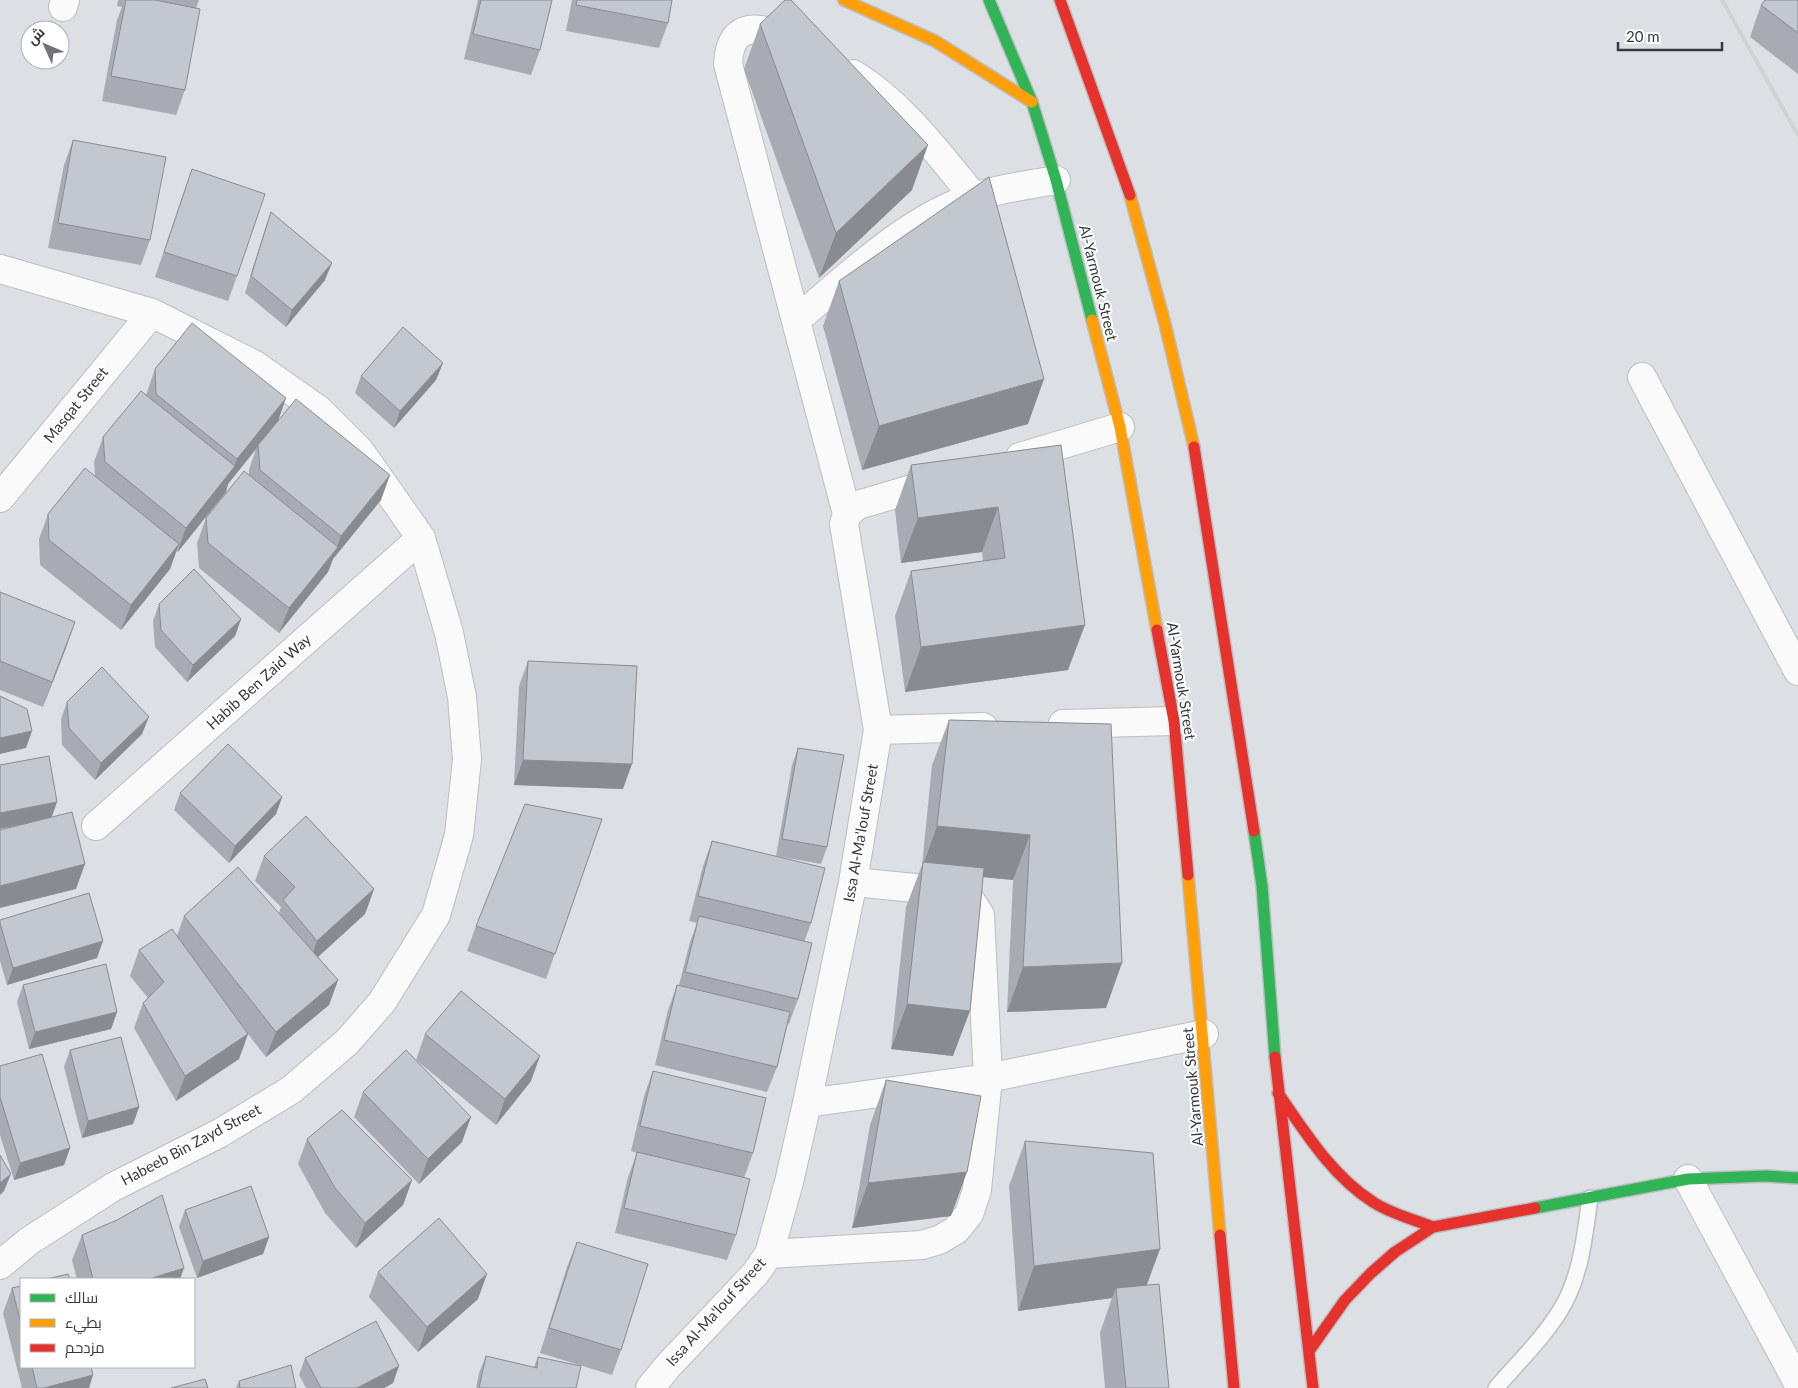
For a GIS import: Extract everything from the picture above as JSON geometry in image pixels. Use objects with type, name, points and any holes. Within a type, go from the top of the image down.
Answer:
[{"type":"main road","points":[[844,0],[935,42],[1032,102]]},
{"type":"main road","name":"Al-Yarmouk Street","points":[[989,0],[1032,102],[1056,180],[1120,427],[1174,721],[1204,1034],[1234,1388]]},
{"type":"main road","points":[[1060,0],[1125,178],[1165,324],[1194,443],[1262,886],[1278,1092],[1313,1388]]},
{"type":"main road","points":[[1278,1092],[1327,1161],[1352,1186],[1374,1203],[1433,1228]]},
{"type":"main road","points":[[1309,1351],[1345,1300],[1371,1273],[1395,1252],[1433,1228],[1688,1179],[1766,1176],[1798,1178]]},
{"type":"street","name":"Issa Al-Ma'louf Street","points":[[650,1388],[668,1366],[755,1274],[769,1254],[789,1182],[854,882],[878,730],[845,538],[844,524],[847,514],[728,64],[729,52],[740,34],[753,28],[764,29],[825,58],[859,78],[912,124],[974,197]]},
{"type":"street","points":[[796,320],[877,254],[918,224],[944,209],[974,197],[1056,180]]},
{"type":"street","name":"Habeeb Bin Zayd Street","points":[[0,269],[152,313],[255,365],[319,410],[360,451],[421,538],[451,642],[462,697],[467,759],[459,835],[436,915],[382,1002],[347,1042],[291,1090],[220,1133],[113,1187],[29,1241],[0,1265]]},
{"type":"street","name":"Masqat Street","points":[[0,498],[152,313]]},
{"type":"street","points":[[1642,377],[1798,671]]},
{"type":"street","points":[[999,463],[1120,427]]},
{"type":"street","points":[[847,514],[858,505],[962,474]]},
{"type":"street","name":"Habib Ben Zaid Way","points":[[96,826],[421,538]]},
{"type":"street","points":[[1036,725],[1174,721]]},
{"type":"street","points":[[878,730],[1006,726]]},
{"type":"street","points":[[769,1254],[922,1245],[939,1240],[956,1230],[969,1214],[977,1190],[988,1078],[980,914],[970,898],[957,892],[854,882]]},
{"type":"street","points":[[807,1103],[988,1078],[1204,1034]]},
{"type":"street","points":[[1688,1179],[1798,1384]]},
{"type":"lane","points":[[1496,1388],[1547,1328],[1565,1302],[1583,1248],[1590,1198]]},
{"type":"building","points":[[126,0],[155,0],[200,9],[185,90],[111,76]]},
{"type":"building","points":[[481,0],[552,0],[540,50],[473,34]]},
{"type":"building","points":[[577,0],[672,0],[668,23],[576,5]]},
{"type":"building","points":[[785,0],[791,0],[928,145],[836,233],[760,24]]},
{"type":"building","points":[[1765,0],[1798,0],[1798,33],[1761,5]]},
{"type":"building","points":[[73,140],[166,157],[150,240],[58,223]]},
{"type":"building","points":[[192,169],[265,194],[237,276],[164,252]]},
{"type":"building","points":[[989,177],[1044,379],[879,426],[839,281]]},
{"type":"building","points":[[271,212],[332,263],[292,310],[251,276]]},
{"type":"building","points":[[192,323],[286,398],[237,459],[156,394],[155,369]]},
{"type":"building","points":[[403,327],[443,363],[400,411],[361,376]]},
{"type":"building","points":[[141,391],[235,466],[186,528],[105,462],[103,437]]},
{"type":"building","points":[[296,399],[390,475],[341,536],[260,470],[258,445]]},
{"type":"building","points":[[1061,445],[1085,625],[921,647],[911,571],[1005,558],[998,507],[918,518],[911,465]]},
{"type":"building","points":[[85,468],[179,544],[131,605],[49,540],[48,514]]},
{"type":"building","points":[[244,471],[338,547],[289,608],[208,543],[206,518]]},
{"type":"building","points":[[194,569],[241,619],[193,665],[161,630],[159,604]]},
{"type":"building","points":[[0,592],[75,622],[52,682],[0,661]]},
{"type":"building","points":[[528,661],[637,666],[632,764],[523,760]]},
{"type":"building","points":[[102,667],[149,717],[101,763],[69,728],[67,702]]},
{"type":"building","points":[[0,696],[27,709],[32,731],[0,738]]},
{"type":"building","points":[[949,720],[1111,724],[1122,963],[1023,967],[1030,835],[937,826]]},
{"type":"building","points":[[228,744],[282,797],[235,846],[180,793]]},
{"type":"building","points":[[798,748],[844,755],[827,847],[782,839]]},
{"type":"building","points":[[49,756],[57,802],[0,813],[0,765]]},
{"type":"building","points":[[525,804],[602,819],[555,954],[476,926]]},
{"type":"building","points":[[72,812],[85,864],[0,886],[0,830]]},
{"type":"building","points":[[306,816],[374,889],[317,941],[283,900],[295,887],[264,856]]},
{"type":"building","points":[[712,841],[825,868],[811,923],[698,896]]},
{"type":"building","points":[[923,862],[984,868],[970,1011],[907,1004]]},
{"type":"building","points":[[238,867],[338,980],[276,1032],[184,916]]},
{"type":"building","points":[[89,893],[103,941],[13,968],[0,920]]},
{"type":"building","points":[[699,916],[812,943],[798,999],[685,972]]},
{"type":"building","points":[[172,929],[248,1034],[185,1076],[143,1003],[164,982],[139,950]]},
{"type":"building","points":[[106,964],[117,1012],[35,1032],[23,985]]},
{"type":"building","points":[[677,985],[790,1012],[777,1067],[664,1040]]},
{"type":"building","points":[[461,991],[540,1056],[505,1099],[425,1034]]},
{"type":"building","points":[[121,1037],[139,1107],[88,1121],[70,1050]]},
{"type":"building","points":[[406,1050],[471,1117],[428,1159],[363,1092]]},
{"type":"building","points":[[42,1054],[70,1148],[20,1163],[0,1097],[0,1066]]},
{"type":"building","points":[[653,1071],[766,1098],[753,1153],[640,1126]]},
{"type":"building","points":[[886,1080],[981,1096],[967,1172],[868,1183]]},
{"type":"building","points":[[342,1110],[412,1180],[365,1223],[335,1188],[307,1139]]},
{"type":"building","points":[[1025,1141],[1153,1153],[1160,1249],[1034,1266]]},
{"type":"building","points":[[637,1152],[750,1179],[736,1235],[624,1208]]},
{"type":"building","points":[[0,1155],[11,1174],[0,1183]]},
{"type":"building","points":[[251,1186],[269,1237],[203,1261],[185,1210]]},
{"type":"building","points":[[162,1195],[184,1268],[152,1278],[93,1278],[82,1235],[117,1220]]},
{"type":"building","points":[[439,1218],[487,1274],[427,1327],[378,1272]]},
{"type":"building","points":[[577,1242],[648,1264],[621,1350],[549,1328]]},
{"type":"building","points":[[68,1274],[70,1278],[51,1278]]},
{"type":"building","points":[[1159,1284],[1169,1388],[1126,1388],[1116,1288]]},
{"type":"building","points":[[20,1286],[20,1320],[12,1288]]},
{"type":"building","points":[[376,1321],[399,1366],[357,1388],[321,1388],[305,1358]]},
{"type":"building","points":[[486,1356],[537,1368],[538,1357],[581,1366],[576,1388],[479,1388]]},
{"type":"building","points":[[291,1365],[296,1388],[240,1388],[239,1381]]},
{"type":"building","points":[[32,1368],[91,1368],[93,1375],[44,1388],[37,1388]]},
{"type":"building","points":[[205,1379],[208,1388],[171,1388]]},
{"type":"railway","points":[[1722,0],[1798,135]]},
{"type":"traffic: fast","points":[[989,0],[1032,102],[1056,180],[1092,320]]},
{"type":"traffic: fast","points":[[1254,831],[1262,886],[1275,1057]]},
{"type":"traffic: fast","points":[[1535,1208],[1688,1179],[1766,1176],[1798,1178]]},
{"type":"traffic: slow","points":[[844,0],[935,41],[1032,102]]},
{"type":"traffic: slow","points":[[1130,195],[1165,324],[1194,447]]},
{"type":"traffic: slow","points":[[1092,320],[1120,427],[1157,630]]},
{"type":"traffic: slow","points":[[1188,875],[1220,1235]]},
{"type":"traffic: jam","points":[[1060,0],[1130,195]]},
{"type":"traffic: jam","points":[[1194,447],[1254,831]]},
{"type":"traffic: jam","points":[[1157,630],[1174,721],[1188,875]]},
{"type":"traffic: jam","points":[[1275,1057],[1313,1388]]},
{"type":"traffic: jam","points":[[1278,1093],[1320,1152],[1358,1191],[1387,1210],[1433,1227]]},
{"type":"traffic: jam","points":[[1309,1351],[1345,1300],[1371,1273],[1395,1252],[1433,1227],[1535,1208]]},
{"type":"traffic: jam","points":[[1220,1235],[1234,1388]]}]
